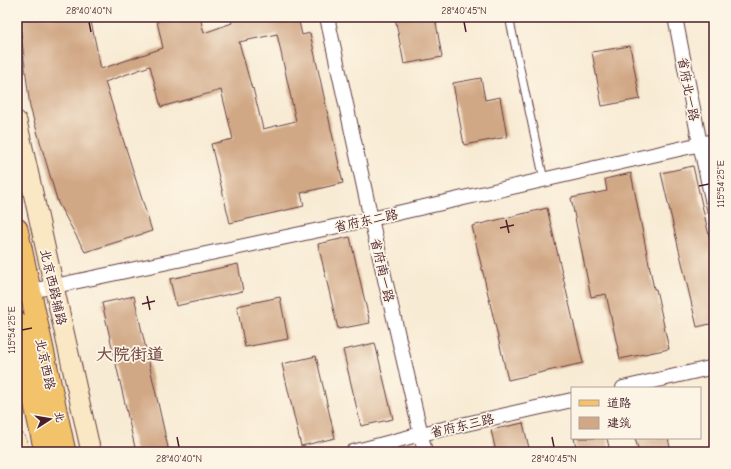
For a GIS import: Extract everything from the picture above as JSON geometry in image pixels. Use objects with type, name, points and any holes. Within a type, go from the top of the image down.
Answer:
[{"type":"main road","name":"北京西路辅路","points":[[17,121],[91,452]]},
{"type":"main road","name":"北京西路","points":[[17,229],[24,293],[65,452]]},
{"type":"main road","name":"北京西路","points":[[17,322],[45,452]]},
{"type":"main road","points":[[17,442],[19,452]]},
{"type":"street","name":"省府南一路","points":[[327,17],[371,219],[425,452]]},
{"type":"street","name":"省府北一路","points":[[675,17],[714,208]]},
{"type":"street","name":"省府东二路","points":[[24,293],[371,219],[714,141]]},
{"type":"street","points":[[627,387],[714,367]]},
{"type":"street","name":"省府东三路","points":[[353,452],[421,434],[571,400]]},
{"type":"lane","points":[[509,17],[544,180]]},
{"type":"building","points":[[19,17],[90,17],[101,69],[163,48],[156,17],[200,17],[204,33],[232,23],[231,17],[298,17],[302,35],[310,33],[343,183],[301,193],[304,206],[230,223],[211,144],[233,139],[221,90],[161,107],[150,66],[105,82],[152,231],[85,252],[58,203],[30,107]],"holes":[[[277,34],[296,121],[263,129],[253,88],[252,89],[239,42]]]},
{"type":"building","points":[[395,17],[435,17],[442,57],[404,64]]},
{"type":"building","points":[[630,46],[640,99],[602,106],[592,52]]},
{"type":"building","points":[[481,78],[485,100],[500,97],[507,137],[464,145],[453,83]]},
{"type":"building","points":[[693,166],[714,257],[714,323],[697,327],[661,173]]},
{"type":"building","points":[[631,173],[654,289],[656,289],[669,349],[620,359],[606,294],[591,297],[571,198],[607,191],[605,179]]},
{"type":"building","points":[[547,208],[583,363],[508,380],[472,226]]},
{"type":"building","points":[[350,237],[370,323],[338,329],[318,244]]},
{"type":"building","points":[[238,264],[243,291],[176,306],[170,279]]},
{"type":"building","points":[[134,296],[169,452],[136,452],[102,303]]},
{"type":"building","points":[[280,297],[288,339],[245,347],[237,306]]},
{"type":"building","points":[[375,343],[393,419],[361,426],[343,350]]},
{"type":"building","points":[[316,356],[335,438],[301,446],[282,364]]},
{"type":"building","points":[[523,423],[530,452],[496,452],[491,430]]},
{"type":"building","points":[[574,439],[607,439],[610,452],[577,452]]},
{"type":"building","points":[[635,439],[668,439],[671,452],[639,452]]},
{"type":"district","name":"大院街道","points":[[130,354]]}]
